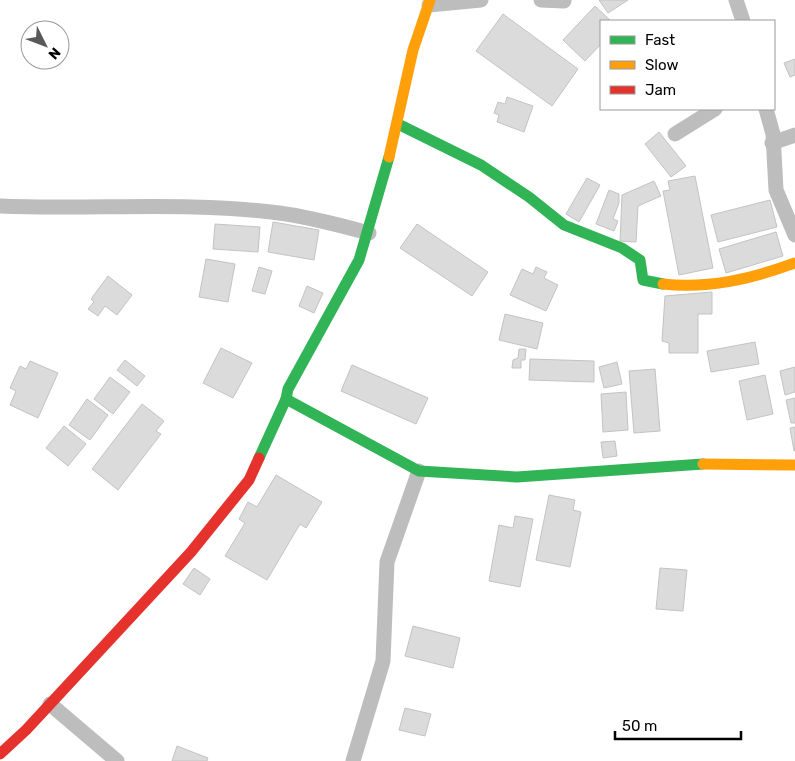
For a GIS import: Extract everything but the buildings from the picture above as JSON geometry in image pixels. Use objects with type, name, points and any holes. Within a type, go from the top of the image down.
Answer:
[{"type":"street","points":[[0,754],[50,704],[191,552],[249,480],[286,399],[288,389],[359,260],[398,124],[414,50],[430,2],[481,0]]},
{"type":"street","points":[[541,0],[564,2]]},
{"type":"street","points":[[736,0],[743,20]]},
{"type":"street","points":[[676,134],[713,110]]},
{"type":"street","points":[[766,110],[773,134],[776,190],[795,235]]},
{"type":"street","points":[[398,124],[481,165],[529,197],[564,225],[622,248],[640,260],[644,280],[668,287],[713,286],[762,276],[795,263]]},
{"type":"street","points":[[772,143],[795,135]]},
{"type":"street","points":[[0,206],[62,209],[168,207],[246,210],[321,220],[368,233]]},
{"type":"street","points":[[286,399],[419,471],[517,477],[704,464],[795,465]]},
{"type":"street","points":[[353,761],[383,661],[387,562],[419,471]]},
{"type":"street","points":[[50,704],[117,761]]},
{"type":"traffic: fast","points":[[398,124],[481,165],[529,197],[564,225],[622,248],[640,260],[643,280],[663,284]]},
{"type":"traffic: fast","points":[[259,458],[286,399],[288,389],[359,260],[389,157]]},
{"type":"traffic: fast","points":[[286,399],[419,471],[517,477],[703,464]]},
{"type":"traffic: slow","points":[[389,157],[413,50],[430,0]]},
{"type":"traffic: slow","points":[[663,284],[713,284],[762,274],[795,263]]},
{"type":"traffic: slow","points":[[703,464],[795,465]]},
{"type":"traffic: jam","points":[[0,754],[26,730],[191,552],[249,480],[259,458]]}]
